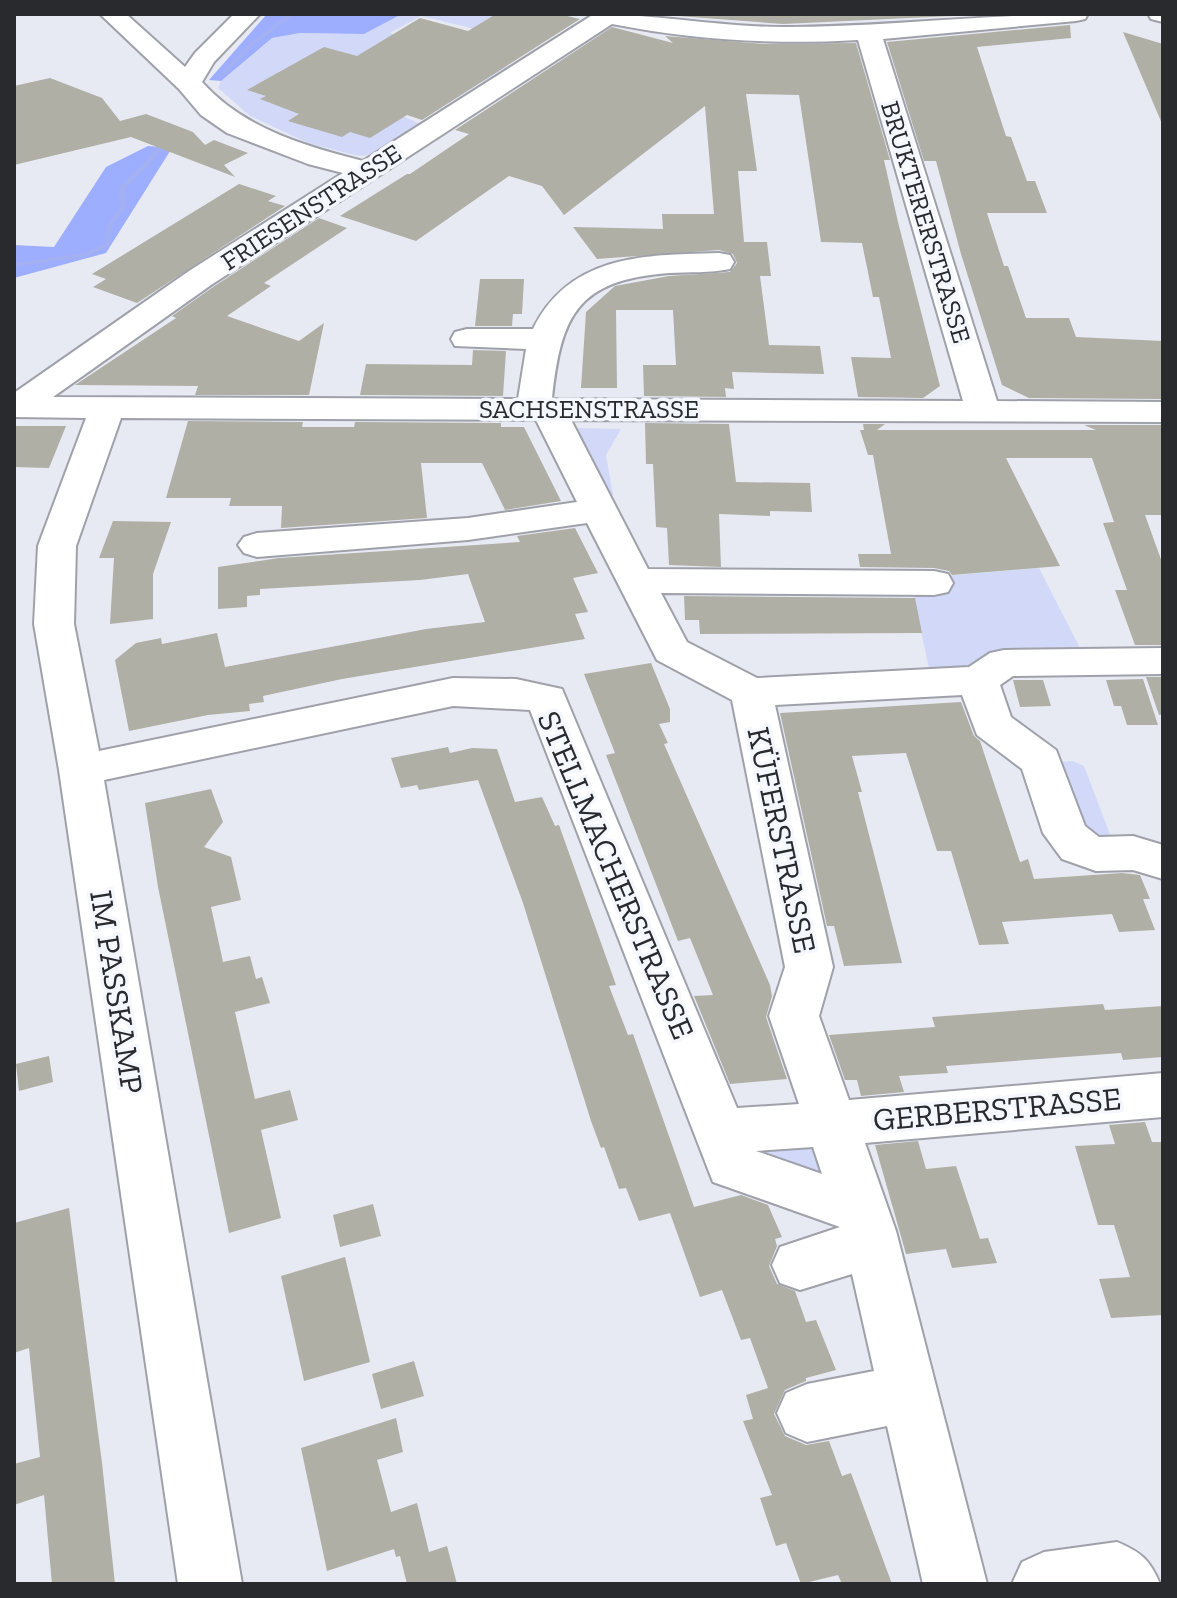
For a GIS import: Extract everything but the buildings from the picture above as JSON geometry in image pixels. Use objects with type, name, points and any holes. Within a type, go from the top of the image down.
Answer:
[{"type":"street","points":[[112,14],[188,83],[211,109],[237,127],[318,158],[368,171]]},
{"type":"street","points":[[188,83],[204,58],[248,14]]},
{"type":"street","points":[[610,15],[647,26],[740,32],[868,32],[1076,14]]},
{"type":"street","name":"FRIESENSTRASSE","points":[[15,407],[200,278],[610,15]]},
{"type":"street","name":"BRUKTERERSTRASSE","points":[[868,32],[983,411]]},
{"type":"street","points":[[541,409],[545,339],[553,316],[574,293],[604,275],[646,264],[719,262]]},
{"type":"street","points":[[467,339],[545,339]]},
{"type":"street","name":"SACHSENSTRASSE","points":[[15,407],[1163,412]]},
{"type":"street","name":"IM PASSKAMP","points":[[107,408],[57,546],[54,624],[81,770],[210,1584]]},
{"type":"street","name":"KÜFERSTRASSE","points":[[541,409],[600,510],[671,651],[751,692],[978,680],[1004,663],[1163,661]]},
{"type":"street","points":[[257,545],[468,529],[600,510]]},
{"type":"street","points":[[637,581],[934,583]]},
{"type":"street","points":[[978,680],[992,725],[1041,761],[1065,833],[1078,847],[1096,854],[1133,853],[1163,862]]},
{"type":"street","name":"STELLMACHERSTRASSE","points":[[81,770],[453,692],[516,693],[547,699],[721,1131],[732,1166],[867,1227]]},
{"type":"street","name":"KÜFERSTRASSE","points":[[751,692],[809,967],[794,1016],[831,1124]]},
{"type":"street","name":"GERBERSTRASSE","points":[[831,1124],[1163,1095]]},
{"type":"street","points":[[721,1131],[831,1124],[867,1227],[955,1584]]},
{"type":"street","points":[[800,1265],[867,1227]]},
{"type":"street","points":[[807,1413],[908,1393]]},
{"type":"street","points":[[1044,1584],[1117,1574],[1128,1584]]},
{"type":"shaded area","points":[[267,14],[402,14],[364,34],[300,33],[272,38],[221,81],[209,80]]},
{"type":"shaded area","points":[[402,14],[489,14],[527,25],[508,37],[421,16],[390,33],[507,66],[483,82],[431,67],[372,102],[423,125],[385,149],[364,156],[308,143],[250,116],[218,88],[221,81],[272,38],[300,33],[364,34]]},
{"type":"shaded area","points":[[148,146],[172,148],[106,253],[14,278],[14,245],[54,247],[106,167]]},
{"type":"shaded area","points":[[574,428],[621,429],[606,455],[613,495],[600,495]]},
{"type":"shaded area","points":[[1039,568],[1082,652],[993,652],[961,671],[930,673],[911,585],[921,578]]},
{"type":"shaded area","points":[[1073,761],[1084,766],[1111,837],[1090,843],[1060,762]]},
{"type":"shaded area","points":[[821,1139],[823,1185],[741,1145]]},
{"type":"waterway","points":[[222,75],[252,44],[292,14]]},
{"type":"waterway","points":[[14,265],[85,255],[108,244],[109,226],[124,206],[121,194],[124,185],[166,140]]}]
